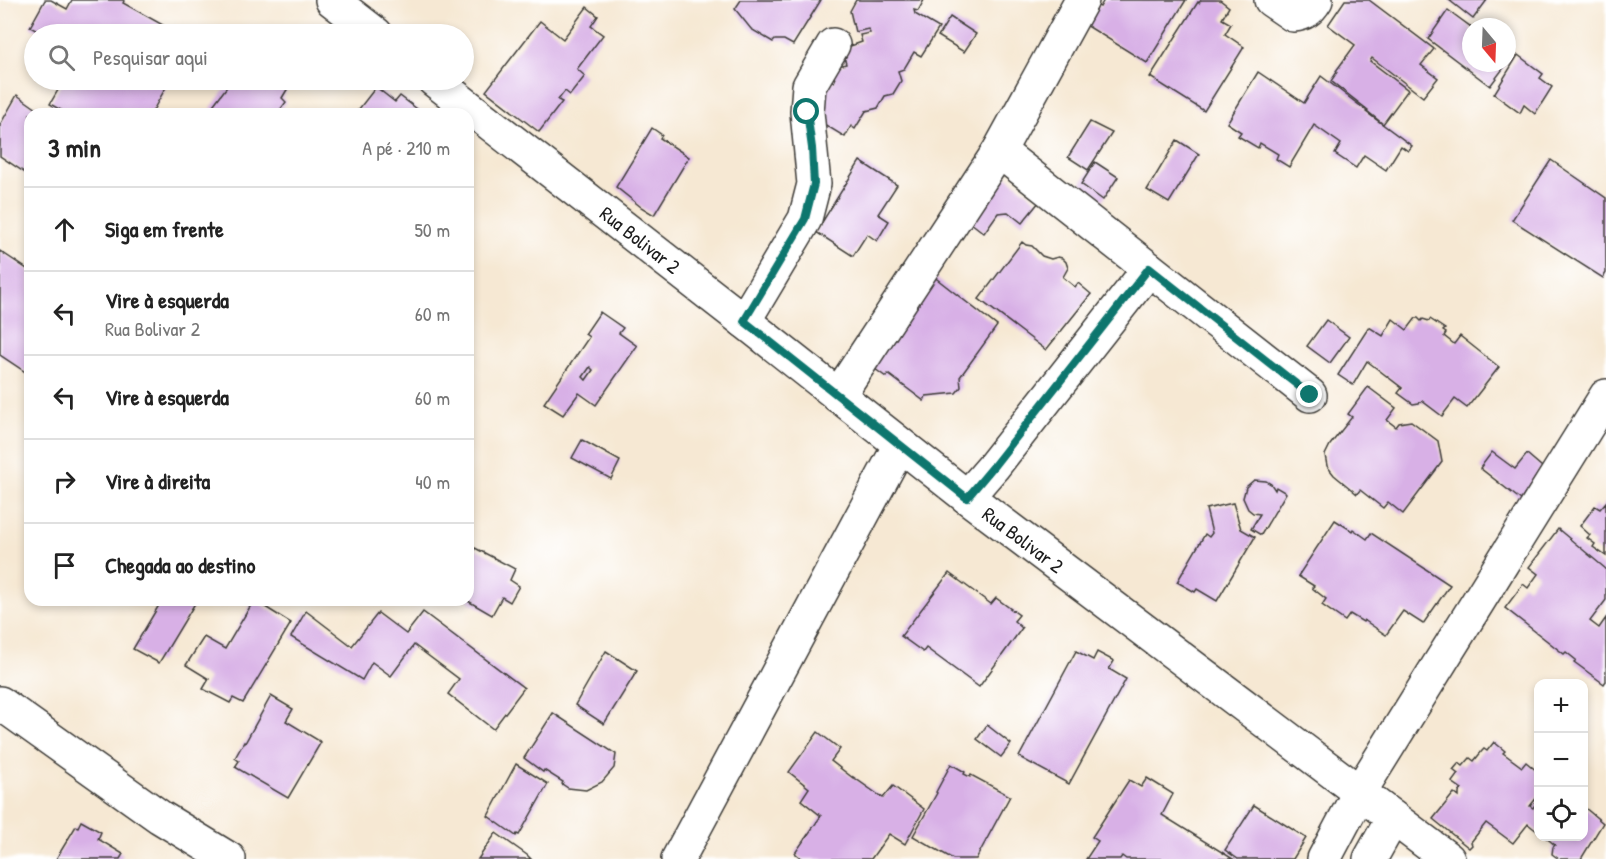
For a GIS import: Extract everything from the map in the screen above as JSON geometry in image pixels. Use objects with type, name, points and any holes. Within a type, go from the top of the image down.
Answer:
[{"type":"street","points":[[332,0],[363,24]]},
{"type":"street","points":[[838,396],[999,151],[1082,0]]},
{"type":"street","points":[[1271,0],[1293,15],[1303,14],[1312,7],[1316,0]]},
{"type":"street","points":[[744,321],[805,219],[814,184],[807,112],[808,86],[833,45]]},
{"type":"street","name":"Rua Bolivar 2","points":[[447,90],[470,108]]},
{"type":"street","name":"Rua Bolivar 2","points":[[474,111],[967,498],[1448,859]]},
{"type":"street","points":[[999,151],[1310,395]]},
{"type":"street","points":[[967,498],[1149,268]]},
{"type":"street","points":[[1323,859],[1359,793],[1606,396]]},
{"type":"street","points":[[678,859],[900,445]]},
{"type":"street","points":[[0,703],[160,817],[229,859]]},
{"type":"street","points":[[1370,859],[1393,818]]},
{"type":"building","points":[[45,0],[51,0],[67,9],[72,0],[123,0],[123,3],[161,24],[32,24]]},
{"type":"building","points":[[741,0],[821,0],[793,45],[784,40],[773,42],[751,29],[735,9]]},
{"type":"building","points":[[856,0],[924,0],[918,11],[914,10],[915,14],[939,28],[921,56],[914,52],[904,69],[898,71],[901,81],[893,94],[885,96],[878,108],[866,111],[855,129],[851,126],[845,137],[814,118],[817,104],[831,80],[834,82],[835,80],[832,68],[846,64],[842,49],[862,42],[860,35],[870,33],[868,29],[855,32],[850,11]]},
{"type":"building","points":[[1104,0],[1186,0],[1147,63],[1081,22],[1093,3],[1100,7]]},
{"type":"building","points":[[1201,0],[1220,0],[1229,7],[1222,19],[1231,24],[1225,34],[1244,47],[1204,111],[1150,77]]},
{"type":"building","points":[[1345,0],[1369,0],[1434,49],[1421,65],[1438,78],[1423,97],[1372,58],[1370,61],[1408,90],[1383,124],[1331,81],[1355,45],[1328,25]]},
{"type":"building","points":[[1449,0],[1487,0],[1472,18]]},
{"type":"building","points":[[587,7],[598,16],[591,26],[603,35],[577,69],[585,76],[570,95],[565,91],[558,100],[562,102],[539,132],[486,91],[540,21],[563,39]]},
{"type":"building","points":[[1448,10],[1462,20],[1462,65],[1428,39]]},
{"type":"building","points":[[950,17],[976,34],[964,52],[938,36]]},
{"type":"building","points":[[1518,55],[1543,74],[1540,78],[1552,87],[1535,114],[1524,105],[1520,113],[1494,94],[1508,72],[1516,72]]},
{"type":"building","points":[[1258,72],[1304,103],[1321,76],[1412,146],[1408,151],[1401,146],[1386,170],[1364,155],[1356,168],[1335,154],[1341,144],[1314,125],[1289,167],[1276,159],[1278,154],[1260,143],[1258,148],[1238,136],[1241,132],[1227,123]]},
{"type":"building","points":[[1472,72],[1501,72],[1490,86]]},
{"type":"building","points":[[58,90],[164,90],[154,108],[57,108],[50,104]]},
{"type":"building","points":[[224,90],[287,90],[282,98],[286,102],[282,108],[211,108]]},
{"type":"building","points":[[374,90],[380,90],[395,102],[400,96],[416,108],[360,108]]},
{"type":"building","points":[[17,95],[35,108],[24,108],[24,172],[0,156],[0,125]]},
{"type":"building","points":[[1090,122],[1112,133],[1088,170],[1068,157]]},
{"type":"building","points":[[652,128],[662,135],[660,138],[689,157],[654,215],[616,187]]},
{"type":"building","points":[[1177,140],[1199,154],[1169,203],[1147,190]]},
{"type":"building","points":[[1551,160],[1606,198],[1606,273],[1603,278],[1512,220]]},
{"type":"building","points":[[860,161],[897,185],[878,214],[889,221],[877,241],[867,234],[853,256],[816,232]]},
{"type":"building","points":[[1095,162],[1118,177],[1103,200],[1081,184]]},
{"type":"building","points":[[1000,171],[1039,202],[1022,223],[1008,212],[998,213],[984,233],[962,216]]},
{"type":"building","points":[[1022,242],[1032,246],[1042,256],[1051,259],[1062,258],[1068,268],[1063,277],[1075,287],[1078,283],[1091,294],[1046,350],[979,299]]},
{"type":"building","points":[[0,251],[24,267],[24,371],[0,355]]},
{"type":"building","points":[[928,272],[997,326],[960,377],[961,387],[956,393],[926,396],[924,401],[888,374],[886,377],[871,366]]},
{"type":"building","points":[[600,312],[623,328],[619,333],[637,346],[596,405],[579,393],[563,415],[544,403],[589,337],[585,334]],"holes":[[[590,367],[593,370],[586,380],[583,377]]]},
{"type":"building","points":[[1416,318],[1421,321],[1430,319],[1445,329],[1444,336],[1454,344],[1460,336],[1499,367],[1467,408],[1455,399],[1442,416],[1422,401],[1413,404],[1398,393],[1402,388],[1367,361],[1353,385],[1338,375],[1369,327],[1383,336],[1393,319],[1407,330]]},
{"type":"building","points":[[1326,320],[1349,337],[1330,363],[1307,346]]},
{"type":"building","points":[[1368,387],[1396,408],[1387,420],[1396,427],[1399,423],[1411,421],[1438,441],[1442,462],[1403,514],[1388,502],[1383,508],[1360,490],[1357,494],[1334,475],[1327,466],[1325,455],[1330,445],[1352,417],[1348,414]]},
{"type":"building","points":[[582,440],[620,461],[611,479],[572,458]]},
{"type":"building","points":[[1492,452],[1515,469],[1527,454],[1542,467],[1521,500],[1480,468]]},
{"type":"building","points":[[1254,480],[1266,481],[1275,490],[1276,487],[1286,493],[1261,535],[1251,529],[1260,514],[1248,509],[1243,498],[1246,487]]},
{"type":"building","points":[[1606,502],[1606,556],[1593,547],[1595,544],[1587,538],[1590,535],[1580,526],[1595,506],[1600,509]]},
{"type":"building","points":[[1233,503],[1241,529],[1255,537],[1217,601],[1197,589],[1195,592],[1177,582],[1205,534],[1209,537],[1212,533],[1206,509]]},
{"type":"building","points":[[1335,520],[1367,539],[1371,533],[1450,585],[1423,624],[1403,611],[1386,635],[1364,620],[1363,622],[1350,614],[1345,621],[1322,605],[1326,599],[1312,588],[1314,586],[1298,576]]},
{"type":"building","points":[[1558,529],[1606,569],[1606,600],[1590,621],[1599,628],[1606,618],[1606,681],[1604,684],[1574,662],[1576,660],[1566,652],[1564,654],[1505,608],[1523,584],[1528,588],[1538,574],[1529,567]]},
{"type":"building","points":[[475,548],[515,569],[510,580],[519,586],[510,602],[502,597],[492,615],[474,604]]},
{"type":"building","points":[[949,573],[991,604],[996,598],[1019,615],[1014,621],[1022,628],[979,687],[926,648],[923,652],[901,636]]},
{"type":"building","points":[[158,606],[193,606],[159,663],[133,649]]},
{"type":"building","points":[[250,606],[264,606],[291,623],[243,703],[233,698],[230,703],[203,689],[209,679],[186,665],[204,637],[225,649]]},
{"type":"building","points":[[306,611],[352,646],[378,613],[406,634],[423,612],[524,688],[493,729],[448,694],[459,679],[414,645],[391,676],[372,662],[362,680],[291,637]]},
{"type":"building","points":[[606,651],[637,671],[604,724],[575,705]]},
{"type":"building","points":[[1076,651],[1093,660],[1097,652],[1114,661],[1109,669],[1126,679],[1069,784],[1019,757]]},
{"type":"building","points":[[271,696],[293,709],[286,721],[321,742],[288,798],[235,767],[239,761],[235,758]]},
{"type":"building","points":[[553,713],[616,754],[614,768],[602,782],[586,790],[568,788],[562,784],[563,782],[544,770],[543,772],[524,758]]},
{"type":"building","points":[[987,725],[1011,744],[1001,757],[977,739]]},
{"type":"building","points":[[818,732],[840,749],[831,761],[853,778],[883,798],[893,786],[924,809],[905,844],[889,834],[871,859],[802,859],[795,853],[821,816],[801,800],[809,788],[789,772]]},
{"type":"building","points":[[1494,742],[1505,751],[1503,753],[1522,767],[1526,762],[1534,769],[1534,801],[1530,806],[1534,806],[1534,829],[1528,824],[1513,843],[1486,823],[1469,848],[1433,819],[1454,793],[1459,797],[1462,789],[1452,782],[1458,774],[1453,770],[1459,763],[1463,766],[1470,758],[1474,761],[1484,749],[1487,751]]},
{"type":"building","points":[[516,764],[548,784],[519,835],[516,836],[488,816]]},
{"type":"building","points":[[951,764],[965,772],[964,774],[970,777],[971,775],[1010,796],[976,859],[953,859],[913,836]]},
{"type":"building","points":[[1147,778],[1173,794],[1162,815],[1233,859],[1126,859],[1122,856],[1120,859],[1086,859],[1098,841],[1092,837],[1129,780],[1141,787]]},
{"type":"building","points":[[1254,805],[1306,838],[1293,859],[1238,859],[1225,850]]},
{"type":"building","points":[[1588,810],[1603,823],[1581,859],[1559,859],[1552,854],[1555,845],[1550,841],[1588,841]]},
{"type":"building","points":[[81,821],[101,832],[98,839],[123,854],[120,859],[56,859]]},
{"type":"building","points":[[496,833],[527,855],[531,859],[478,859]]},
{"type":"route","points":[[807,112],[814,184],[805,219],[744,321],[967,498],[1149,268],[1310,395]]}]
